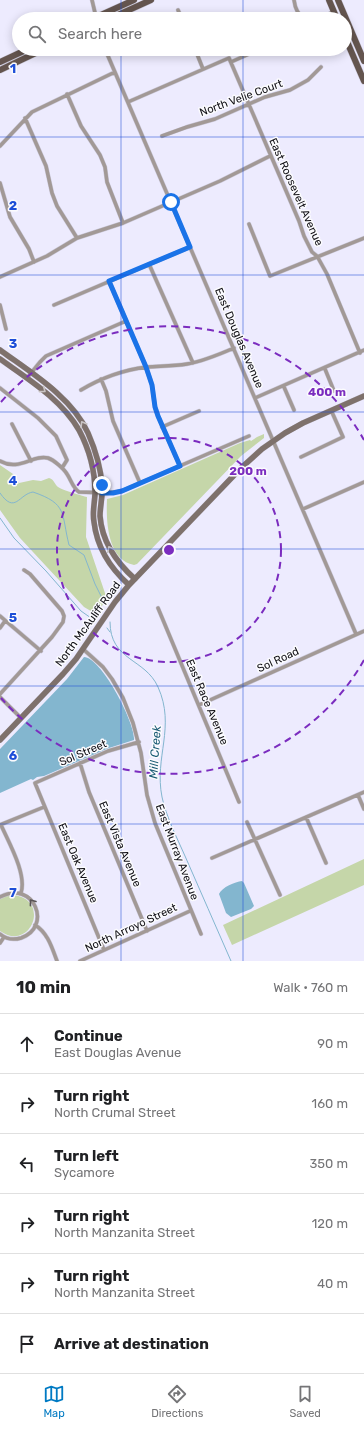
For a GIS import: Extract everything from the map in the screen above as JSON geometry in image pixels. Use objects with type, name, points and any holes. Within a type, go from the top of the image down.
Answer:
[{"type":"main road","points":[[107,12],[134,0]]},
{"type":"main road","points":[[129,10],[141,0]]},
{"type":"main road","points":[[125,12],[151,0]]},
{"type":"main road","points":[[328,0],[334,12]]},
{"type":"main road","points":[[338,0],[343,12]]},
{"type":"main road","points":[[352,32],[364,60]]},
{"type":"main road","points":[[352,53],[364,81]]},
{"type":"main road","points":[[0,62],[13,56]]},
{"type":"main road","points":[[0,70],[29,56]]},
{"type":"street","points":[[92,0],[93,12]]},
{"type":"street","points":[[294,0],[297,12]]},
{"type":"street","name":"East Douglas Avenue","points":[[108,56],[356,634]]},
{"type":"street","points":[[198,56],[203,69]]},
{"type":"street","points":[[128,102],[203,69],[241,56]]},
{"type":"street","name":"East Roosevelt Avenue","points":[[230,60],[309,247],[317,256],[327,274],[360,353]]},
{"type":"street","name":"North Velie Court","points":[[162,136],[215,118],[265,97],[290,90],[308,80],[320,67]]},
{"type":"street","points":[[0,146],[25,118],[36,109],[115,72]]},
{"type":"street","points":[[67,94],[82,126],[105,167],[107,182],[123,224]]},
{"type":"street","points":[[25,118],[46,166],[52,193],[57,206],[77,238]]},
{"type":"street","points":[[0,277],[47,256],[77,238],[123,224],[220,181],[270,156]]},
{"type":"street","points":[[0,183],[10,217],[29,249],[34,262]]},
{"type":"street","points":[[249,224],[270,276],[364,238]]},
{"type":"street","points":[[54,305],[190,247]]},
{"type":"street","points":[[149,264],[193,363]]},
{"type":"street","points":[[109,281],[146,367],[152,385],[155,407],[162,427],[180,466]]},
{"type":"street","points":[[0,305],[6,329]]},
{"type":"street","points":[[27,378],[40,362],[55,351],[126,321]]},
{"type":"street","points":[[81,390],[102,379],[122,372],[146,367],[175,366],[193,363],[208,359],[234,348]]},
{"type":"street","points":[[0,350],[67,402],[83,422],[96,455],[102,485],[100,516],[103,533],[116,559],[135,579]]},
{"type":"street","points":[[255,398],[284,387],[364,350]]},
{"type":"street","points":[[0,359],[27,378],[59,404],[67,412],[79,430],[92,463],[95,493],[93,522],[98,542],[115,572],[129,585]]},
{"type":"street","points":[[324,368],[334,391]]},
{"type":"street","points":[[102,379],[112,422],[140,483]]},
{"type":"street","points":[[284,387],[294,410]]},
{"type":"street","points":[[0,388],[38,418],[56,436],[66,460],[62,468]]},
{"type":"street","name":"North McAuliff Road","points":[[0,740],[63,674],[129,585],[241,468],[273,441],[298,426],[364,396]]},
{"type":"street","points":[[301,457],[343,438],[331,410]]},
{"type":"street","points":[[162,427],[199,411]]},
{"type":"street","points":[[12,424],[31,461]]},
{"type":"street","points":[[0,461],[16,465],[41,458],[48,458],[62,468],[77,491],[82,493],[118,492],[249,436]]},
{"type":"street","points":[[302,509],[364,482]]},
{"type":"street","points":[[0,694],[41,651],[63,620],[62,611],[30,574],[24,570]]},
{"type":"street","name":"East Race Avenue","points":[[158,608],[239,802]]},
{"type":"street","points":[[0,616],[41,651]]},
{"type":"street","points":[[0,628],[6,621]]},
{"type":"street","name":"Sol Road","points":[[199,705],[364,630]]},
{"type":"street","name":"East Murray Avenue","points":[[83,649],[103,666],[118,688],[133,723],[139,742],[144,782],[159,835],[200,934]]},
{"type":"street","points":[[0,698],[21,718]]},
{"type":"street","name":"Sol Street","points":[[35,783],[118,747],[139,742]]},
{"type":"street","name":"East Vista Avenue","points":[[80,763],[89,792],[147,931]]},
{"type":"street","name":"East Oak Avenue","points":[[35,783],[104,950]]},
{"type":"street","points":[[212,858],[364,792]]},
{"type":"street","points":[[358,795],[364,809]]},
{"type":"street","points":[[21,893],[23,886],[22,877],[0,825],[44,807]]},
{"type":"street","points":[[306,817],[326,863]]},
{"type":"street","points":[[247,822],[280,895]]},
{"type":"street","points":[[0,896],[7,893],[21,893],[29,897],[37,910],[37,917],[32,931],[19,939],[11,939],[2,936],[0,943]]},
{"type":"street","name":"North Arroyo Street","points":[[80,961],[190,911]]},
{"type":"street","points":[[35,925],[47,936],[57,961]]},
{"type":"green space","points":[[264,434],[264,438],[241,456],[137,564],[134,565],[125,562],[118,556],[113,547],[108,528],[107,499],[123,495],[240,443],[251,441]]},
{"type":"green space","points":[[0,465],[13,474],[19,483],[33,480],[41,481],[49,478],[60,488],[87,497],[86,537],[107,599],[96,614],[84,607],[20,538],[0,510]]},
{"type":"green space","points":[[364,859],[364,885],[232,945],[223,925]]},
{"type":"green space","points":[[12,895],[24,898],[31,905],[34,914],[33,922],[28,930],[21,935],[11,936],[0,931],[0,899],[5,896]]},
{"type":"water","points":[[84,657],[91,660],[99,668],[116,692],[129,720],[134,740],[109,748],[0,793],[0,749],[67,679]]},
{"type":"water","points":[[242,881],[254,906],[251,909],[231,917],[226,913],[219,894],[226,887]]},
{"type":"waterway","name":"Mill Creek","points":[[0,493],[5,499],[13,503],[33,492],[44,496],[58,506],[63,517],[69,545],[84,555],[103,600]]},
{"type":"waterway","points":[[0,518],[14,538],[46,571],[81,611],[91,618]]},
{"type":"waterway","name":"Mill Creek","points":[[110,622],[112,635],[116,645],[122,652],[145,670],[152,677],[158,687],[163,702],[165,715],[160,782],[162,797],[172,827],[231,961]]},
{"type":"waterway","name":"Mill Creek","points":[[107,628],[110,632]]},
{"type":"route","points":[[102,485],[102,493],[118,492],[180,466],[155,407],[150,376],[109,281],[190,247],[171,202]]}]
